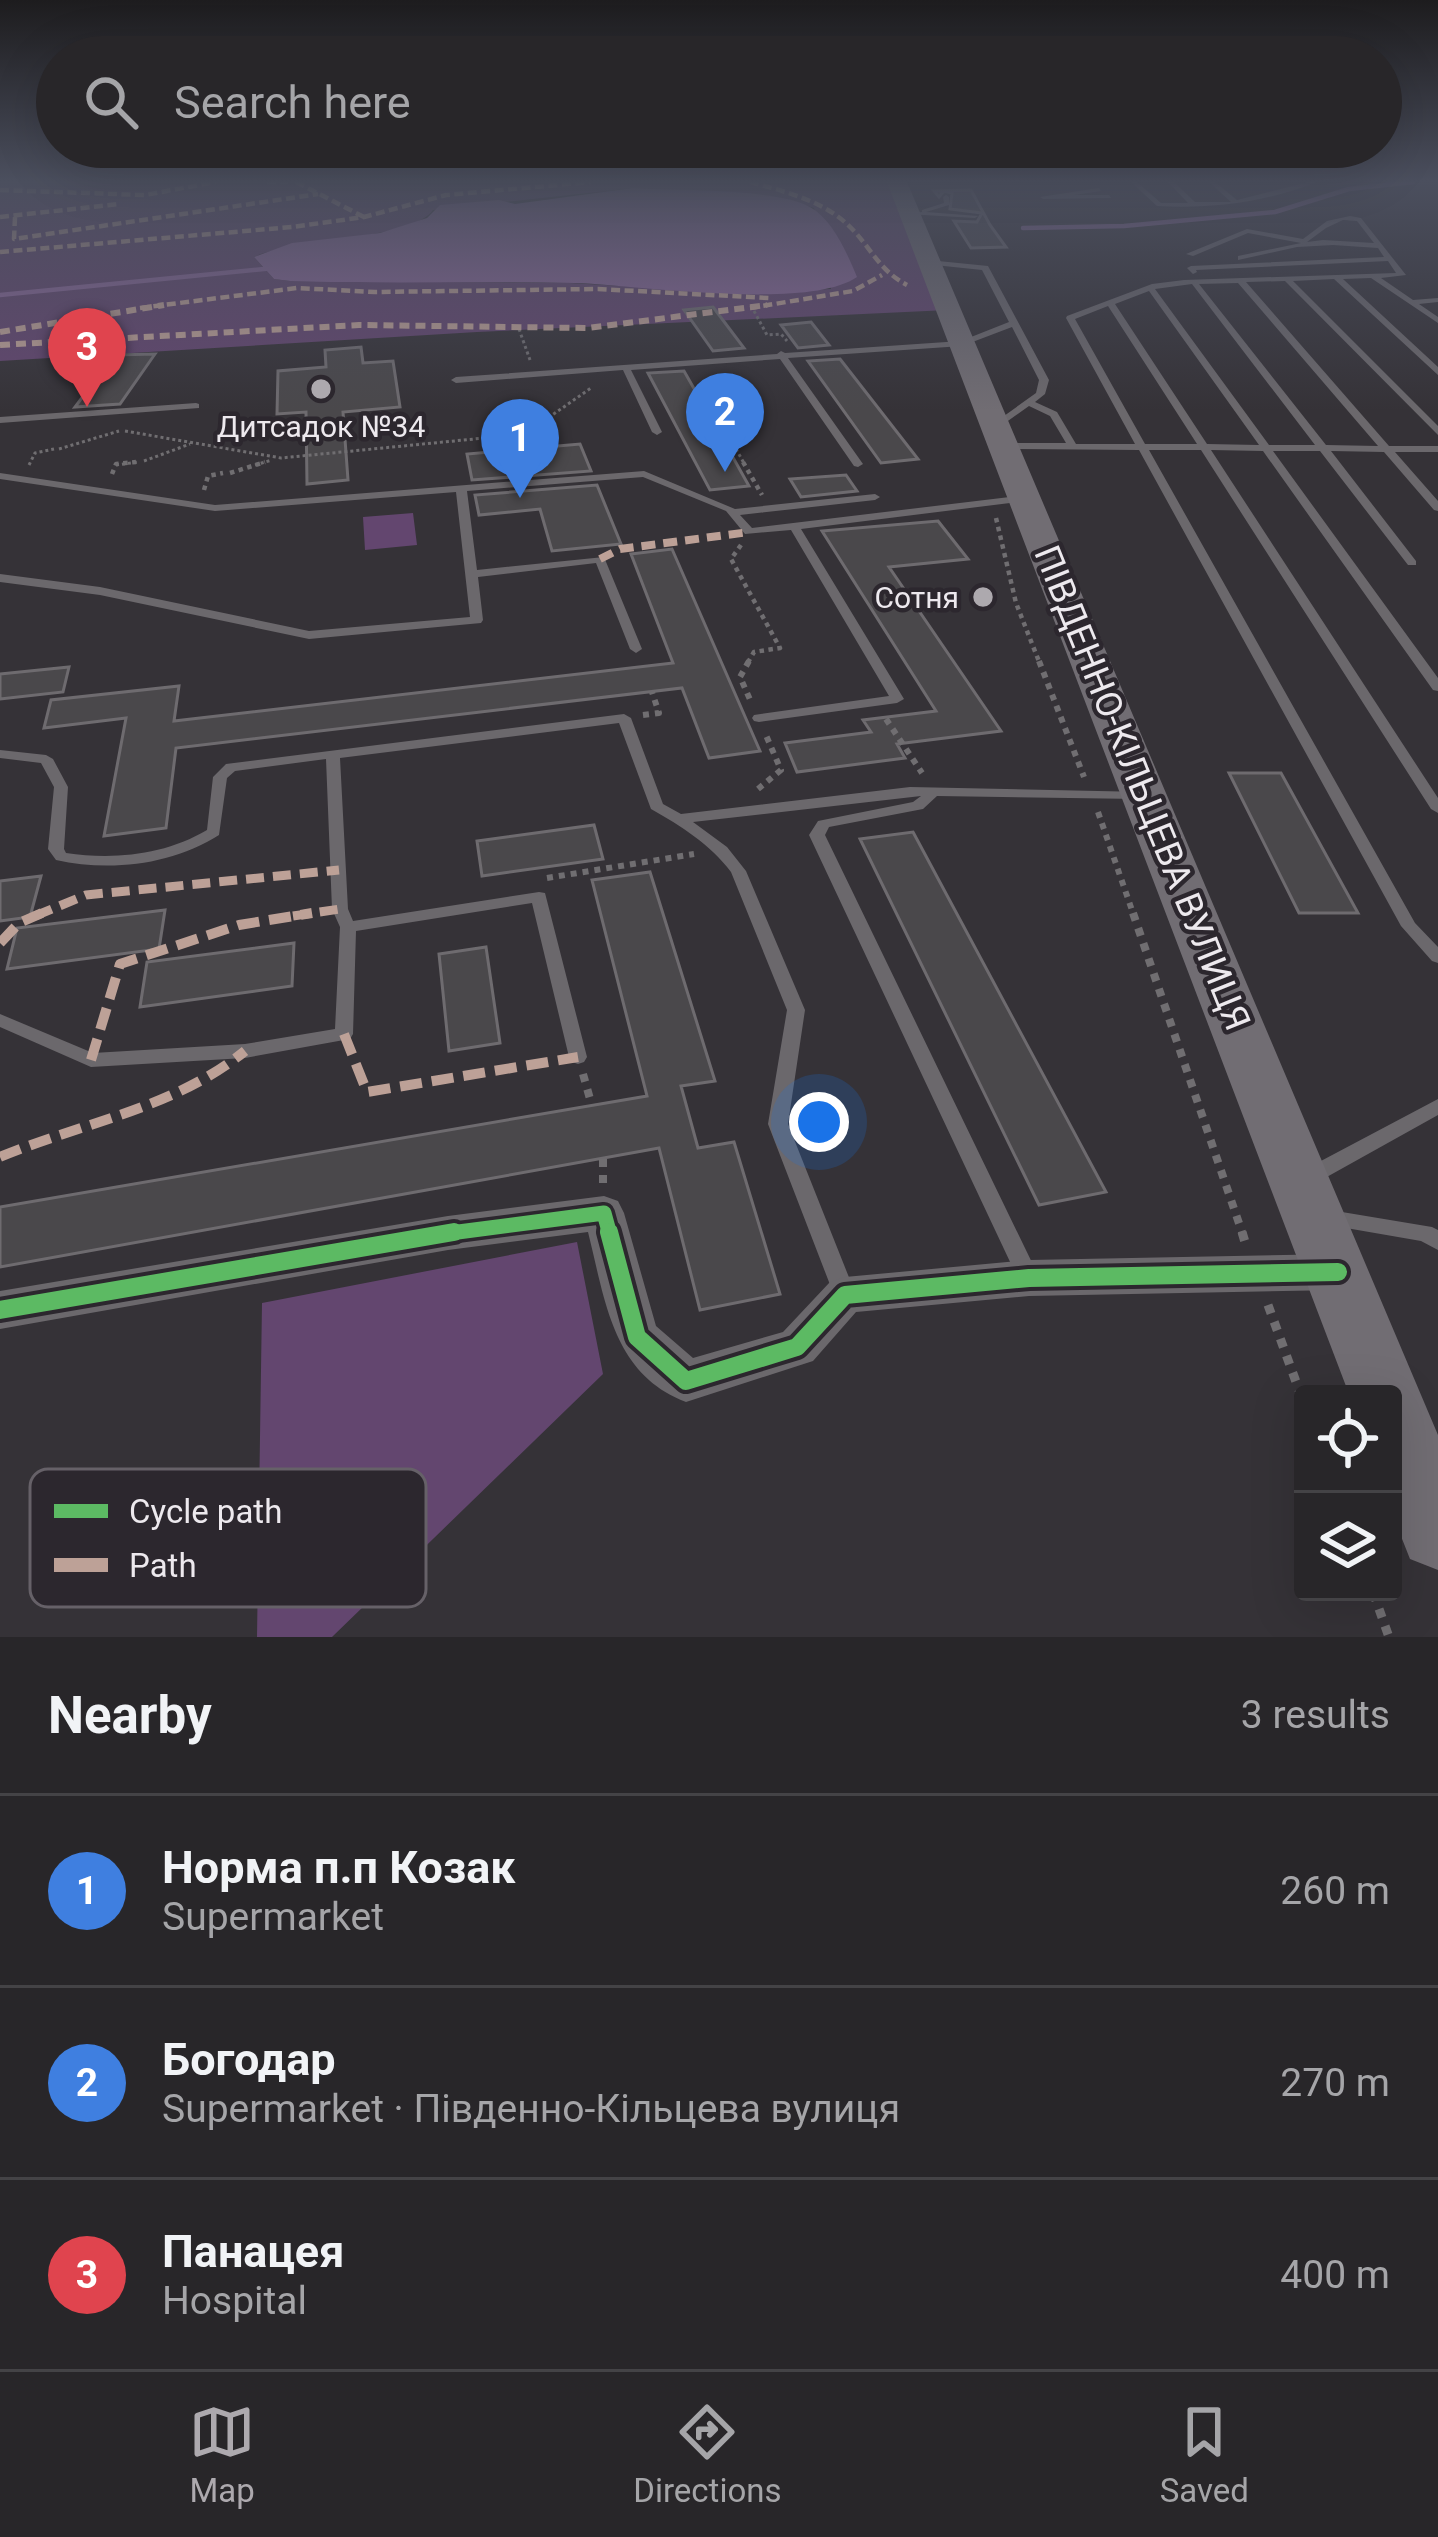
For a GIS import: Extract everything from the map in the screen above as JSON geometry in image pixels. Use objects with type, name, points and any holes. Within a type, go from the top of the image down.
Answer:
[{"type":"main road","name":"ПІВДЕННО-КІЛЬЦЕВА ВУЛИЦЯ","points":[[927,258],[1071,622],[1119,795],[1308,1198],[1382,1385]]},
{"type":"main road","points":[[1402,1438],[1438,1531]]},
{"type":"street","points":[[0,1310],[448,1234],[604,1213],[638,1337],[686,1381],[797,1347],[845,1294],[1029,1278],[1338,1272]]},
{"type":"lane","points":[[1227,259],[1234,258]]},
{"type":"lane","points":[[1254,258],[1268,265]]},
{"type":"lane","points":[[1412,563],[1193,277],[1192,268],[1390,259],[1402,274],[1240,280],[1193,277],[1070,318],[1409,926],[1438,957]]},
{"type":"lane","points":[[928,262],[985,268],[1044,380],[1040,394],[999,436]]},
{"type":"lane","points":[[1373,276],[1438,321]]},
{"type":"lane","points":[[1336,277],[1438,372]]},
{"type":"lane","points":[[1287,278],[1438,432]]},
{"type":"lane","points":[[1240,280],[1438,508]]},
{"type":"lane","points":[[1150,288],[1438,687]]},
{"type":"lane","points":[[1413,302],[1437,300]]},
{"type":"lane","points":[[1110,303],[1438,809]]},
{"type":"lane","points":[[456,380],[627,372],[781,354],[962,343],[1014,323]]},
{"type":"lane","points":[[781,354],[858,464]]},
{"type":"lane","points":[[627,372],[657,432]]},
{"type":"lane","points":[[1028,403],[1054,414],[1070,444]]},
{"type":"lane","points":[[0,420],[196,406]]},
{"type":"lane","points":[[999,436],[1070,444],[1438,449]]},
{"type":"lane","points":[[0,476],[215,508],[644,475],[734,512],[875,497]]},
{"type":"lane","points":[[0,578],[100,591],[309,635],[477,620],[461,487]]},
{"type":"lane","points":[[734,512],[749,532],[1026,499]]},
{"type":"lane","points":[[759,718],[897,699],[794,525]]},
{"type":"lane","points":[[471,574],[600,559],[636,649]]},
{"type":"lane","points":[[0,754],[46,759],[61,787],[56,849],[61,857],[83,862],[193,848],[214,832],[220,777],[231,766],[624,718],[656,806],[722,850],[738,871],[796,1010],[778,1124],[845,1294]]},
{"type":"lane","points":[[0,1020],[91,1060],[245,1051],[344,1034],[348,928],[340,909],[333,753]]},
{"type":"lane","points":[[934,791],[918,806],[823,824],[817,835],[1029,1278]]},
{"type":"lane","points":[[679,819],[934,791],[1119,795]]},
{"type":"lane","points":[[348,928],[539,896],[578,1057]]},
{"type":"lane","points":[[1308,1198],[1438,1106]]},
{"type":"lane","points":[[1308,1198],[1438,1241]]},
{"type":"path","points":[[754,310],[766,335],[781,334],[797,353]]},
{"type":"path","points":[[519,329],[535,374]]},
{"type":"path","points":[[199,505],[208,476],[281,458],[525,434],[595,386],[627,372]]},
{"type":"path","points":[[66,415],[65,422],[281,458]]},
{"type":"path","points":[[59,449],[122,430]]},
{"type":"path","points":[[104,490],[116,464],[141,461],[193,443]]},
{"type":"path","points":[[736,449],[770,508]]},
{"type":"path","points":[[730,812],[781,770],[740,677],[754,652],[780,648],[731,559],[749,532]]},
{"type":"path","points":[[875,702],[934,791]]},
{"type":"path","points":[[1119,795],[1256,1271],[1297,1385]]},
{"type":"path","points":[[539,896],[538,880],[722,850]]},
{"type":"path","points":[[578,1057],[592,1106]]},
{"type":"path","points":[[1375,1601],[1389,1637]]},
{"type":"shaded area","points":[[0,258],[255,258],[274,279],[290,281],[570,283],[743,293],[831,289],[825,258],[927,258],[948,310],[0,361]]},
{"type":"shaded area","points":[[255,258],[848,258],[857,277],[801,293],[763,294],[575,283],[274,279]]},
{"type":"shaded area","points":[[413,513],[417,545],[365,550],[363,517]]},
{"type":"shaded area","points":[[577,1242],[603,1374],[426,1546],[426,1469],[260,1469],[262,1303]]},
{"type":"shaded area","points":[[257,1607],[363,1607],[332,1637],[257,1637]]},
{"type":"building","points":[[713,307],[744,348],[713,351],[684,310]]},
{"type":"building","points":[[811,322],[829,345],[798,348],[781,325]]},
{"type":"building","points":[[361,347],[363,363],[393,361],[400,407],[343,412],[348,480],[307,484],[306,412],[277,414],[278,371],[326,367],[325,350]]},
{"type":"building","points":[[155,354],[120,404],[75,407],[114,355]]},
{"type":"building","points":[[840,359],[918,459],[881,463],[808,361]]},
{"type":"building","points":[[684,371],[749,486],[710,490],[648,373]]},
{"type":"building","points":[[580,444],[591,471],[472,480],[467,454]]},
{"type":"building","points":[[846,475],[857,491],[801,497],[790,479]]},
{"type":"building","points":[[597,485],[621,544],[552,551],[540,509],[479,515],[475,495]]},
{"type":"building","points":[[938,521],[968,559],[889,567],[1001,731],[897,744],[905,758],[797,772],[785,743],[871,732],[863,720],[936,711],[822,531]]},
{"type":"building","points":[[672,549],[760,751],[709,758],[682,688],[176,748],[166,828],[104,836],[126,718],[44,728],[51,700],[179,686],[174,721],[673,663],[631,554]]},
{"type":"building","points":[[69,667],[63,692],[0,699],[0,674]]},
{"type":"building","points":[[1229,773],[1281,773],[1358,913],[1299,913]]},
{"type":"building","points":[[594,825],[603,859],[482,876],[477,841]]},
{"type":"building","points":[[913,832],[1106,1192],[1039,1205],[860,839]]},
{"type":"building","points":[[650,872],[715,1081],[681,1086],[698,1148],[734,1142],[780,1294],[700,1310],[659,1148],[0,1267],[0,1207],[647,1096],[592,880]]},
{"type":"building","points":[[41,876],[30,917],[0,921],[0,881]]},
{"type":"building","points":[[165,910],[159,949],[7,969],[17,928]]},
{"type":"building","points":[[294,943],[292,986],[140,1007],[147,962]]},
{"type":"building","points":[[486,947],[500,1043],[449,1051],[439,954]]},
{"type":"waterway","points":[[0,295],[274,268]]},
{"type":"marked path","points":[[873,258],[907,285]]},
{"type":"marked path","points":[[0,345],[359,325],[553,329],[623,325],[842,294],[882,275]]},
{"type":"marked path","points":[[0,332],[297,288],[375,292],[598,289],[769,298]]},
{"type":"marked path","points":[[600,559],[620,549],[749,532]]},
{"type":"marked path","points":[[0,943],[19,923],[86,895],[339,870]]},
{"type":"marked path","points":[[91,1060],[120,964],[239,925],[340,909]]},
{"type":"marked path","points":[[344,1034],[367,1092],[578,1057]]},
{"type":"marked path","points":[[0,1157],[159,1103],[218,1073],[245,1051]]},
{"type":"cycle path","points":[[0,1310],[448,1233],[604,1213],[637,1337],[686,1381],[797,1347],[845,1295],[1029,1278],[1338,1272]]},
{"type":"place","name":"Дитсадок №34","points":[[321,389]]},
{"type":"place","name":"Панацея","points":[[87,407]]},
{"type":"place","name":"Богодар","points":[[725,472]]},
{"type":"place","name":"Норма п.п Козак","points":[[520,498]]},
{"type":"place","name":"Сотня","points":[[983,597]]}]
